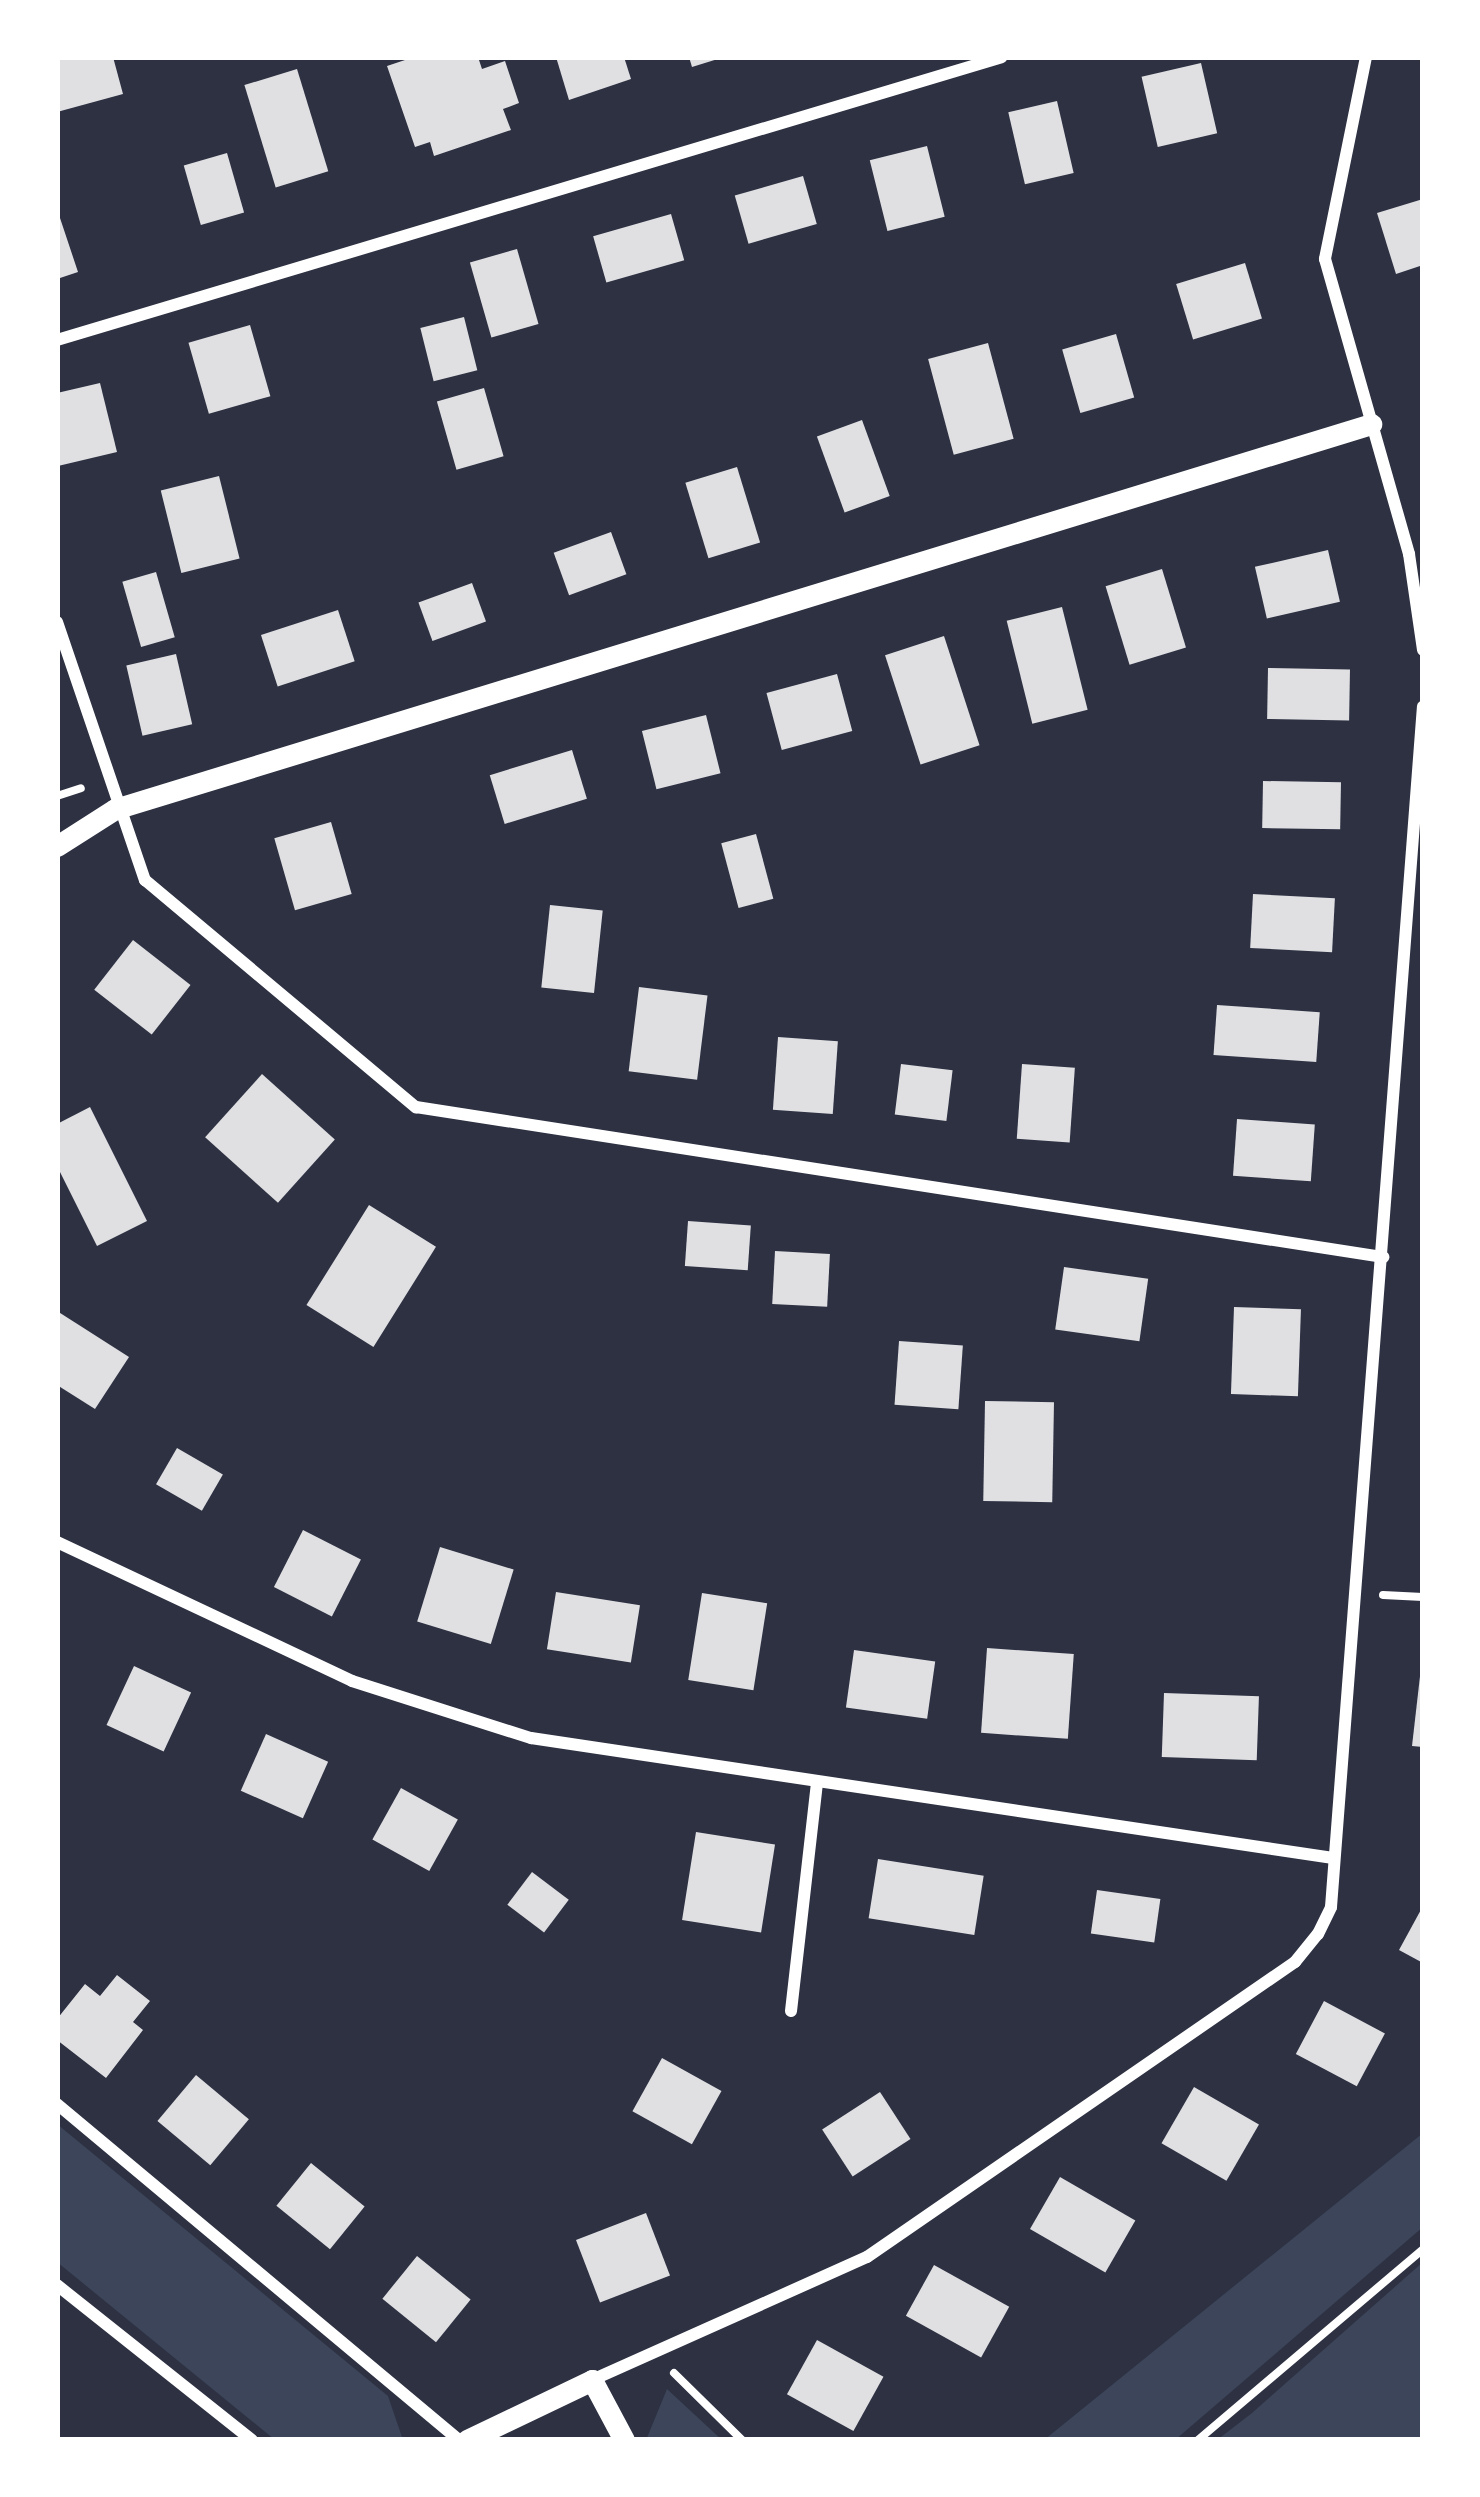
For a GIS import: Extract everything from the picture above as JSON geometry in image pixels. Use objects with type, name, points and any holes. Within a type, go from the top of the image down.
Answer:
[{"type":"street","points":[[57,340],[1002,57]]},
{"type":"street","points":[[1366,57],[1324,229],[1330,296],[1371,424],[1423,650]]},
{"type":"street","points":[[57,846],[115,809],[1371,424]]},
{"type":"street","points":[[57,622],[115,809],[145,880],[416,1107],[1383,1257]]},
{"type":"street","points":[[57,2104],[463,2440],[867,2257],[1294,1962],[1331,1907],[1423,707]]},
{"type":"street","points":[[57,1541],[424,1706],[531,1738],[1333,1858]]},
{"type":"street","points":[[790,2011],[818,1784]]},
{"type":"street","points":[[57,2285],[252,2440]]},
{"type":"street","points":[[592,2380],[624,2440]]},
{"type":"path","points":[[1355,1593],[1423,1597]]},
{"type":"path","points":[[1198,2440],[1423,2248]]},
{"type":"path","points":[[656,2355],[742,2440]]},
{"type":"shaded area","points":[[57,2124],[388,2396],[403,2440],[275,2440],[57,2262]]},
{"type":"shaded area","points":[[1423,2133],[1423,2227],[1175,2440],[1044,2440]]},
{"type":"shaded area","points":[[1423,2262],[1423,2440],[1217,2440],[1252,2413]]},
{"type":"shaded area","points":[[667,2389],[722,2440],[646,2440]]},
{"type":"building","points":[[57,57],[113,57],[123,94],[57,112]]},
{"type":"building","points":[[414,57],[478,57],[482,69],[505,61],[519,103],[503,109],[511,130],[434,156],[430,142],[415,147],[387,66]]},
{"type":"building","points":[[556,57],[624,57],[631,79],[569,100]]},
{"type":"building","points":[[689,57],[721,57],[721,58],[692,67]]},
{"type":"building","points":[[1201,63],[1217,133],[1158,147],[1142,77]]},
{"type":"building","points":[[297,69],[328,171],[276,187],[244,85]]},
{"type":"building","points":[[1057,101],[1074,173],[1025,184],[1008,112]]},
{"type":"building","points":[[927,146],[945,217],[887,231],[870,160]]},
{"type":"building","points":[[227,153],[244,213],[201,225],[184,165]]},
{"type":"building","points":[[803,176],[817,224],[749,244],[735,196]]},
{"type":"building","points":[[1423,199],[1423,265],[1396,274],[1377,213]]},
{"type":"building","points":[[57,209],[78,272],[57,279]]},
{"type":"building","points":[[671,214],[684,260],[606,282],[593,236]]},
{"type":"building","points":[[517,249],[538,324],[491,337],[470,263]]},
{"type":"building","points":[[1245,263],[1262,318],[1193,340],[1176,284]]},
{"type":"building","points":[[464,317],[477,370],[434,381],[420,328]]},
{"type":"building","points":[[250,325],[270,396],[209,414],[188,343]]},
{"type":"building","points":[[1116,334],[1134,397],[1080,413],[1062,349]]},
{"type":"building","points":[[988,343],[1014,439],[954,455],[928,359]]},
{"type":"building","points":[[100,383],[117,452],[58,466],[57,393]]},
{"type":"building","points":[[484,388],[504,456],[456,470],[437,402]]},
{"type":"building","points":[[862,420],[890,496],[845,513],[817,436]]},
{"type":"building","points":[[737,467],[760,543],[708,558],[685,483]]},
{"type":"building","points":[[219,476],[240,558],[181,573],[161,491]]},
{"type":"building","points":[[611,532],[626,574],[569,595],[554,553]]},
{"type":"building","points":[[1328,550],[1340,602],[1267,619],[1255,567]]},
{"type":"building","points":[[1162,569],[1186,647],[1130,665],[1106,586]]},
{"type":"building","points":[[156,572],[175,637],[141,647],[122,582]]},
{"type":"building","points":[[472,583],[486,622],[432,641],[418,602]]},
{"type":"building","points":[[1062,607],[1088,710],[1032,724],[1007,621]]},
{"type":"building","points":[[338,610],[355,661],[278,686],[261,635]]},
{"type":"building","points":[[944,636],[980,745],[921,765],[885,655]]},
{"type":"building","points":[[176,654],[192,724],[143,736],[126,665]]},
{"type":"building","points":[[1268,668],[1350,669],[1349,720],[1267,719]]},
{"type":"building","points":[[837,674],[852,731],[782,750],[766,693]]},
{"type":"building","points":[[706,715],[721,773],[656,789],[642,731]]},
{"type":"building","points":[[572,750],[587,799],[505,824],[490,775]]},
{"type":"building","points":[[1263,781],[1341,782],[1340,829],[1262,828]]},
{"type":"building","points":[[331,822],[352,894],[295,910],[274,838]]},
{"type":"building","points":[[756,834],[773,899],[739,908],[721,843]]},
{"type":"building","points":[[1253,894],[1335,898],[1332,952],[1250,948]]},
{"type":"building","points":[[550,905],[603,911],[594,993],[541,988]]},
{"type":"building","points":[[133,940],[191,985],[152,1035],[94,990]]},
{"type":"building","points":[[639,987],[707,995],[697,1080],[629,1071]]},
{"type":"building","points":[[1217,1005],[1320,1012],[1316,1062],[1214,1055]]},
{"type":"building","points":[[778,1037],[838,1041],[833,1114],[773,1110]]},
{"type":"building","points":[[901,1064],[953,1070],[946,1121],[895,1115]]},
{"type":"building","points":[[1022,1064],[1075,1068],[1070,1143],[1017,1139]]},
{"type":"building","points":[[262,1074],[335,1140],[278,1203],[205,1137]]},
{"type":"building","points":[[90,1107],[147,1221],[97,1246],[57,1166],[57,1124]]},
{"type":"building","points":[[1237,1119],[1315,1124],[1311,1181],[1233,1176]]},
{"type":"building","points":[[369,1205],[436,1247],[373,1347],[306,1305]]},
{"type":"building","points":[[688,1221],[751,1225],[748,1270],[685,1266]]},
{"type":"building","points":[[775,1251],[830,1254],[827,1307],[772,1304]]},
{"type":"building","points":[[1064,1267],[1148,1279],[1139,1341],[1055,1329]]},
{"type":"building","points":[[1234,1307],[1301,1309],[1298,1396],[1231,1394]]},
{"type":"building","points":[[57,1311],[129,1357],[95,1409],[57,1385]]},
{"type":"building","points":[[899,1341],[963,1345],[958,1409],[895,1405]]},
{"type":"building","points":[[985,1401],[1054,1402],[1052,1502],[983,1501]]},
{"type":"building","points":[[177,1448],[223,1474],[202,1511],[156,1484]]},
{"type":"building","points":[[303,1530],[361,1560],[332,1617],[274,1587]]},
{"type":"building","points":[[440,1547],[514,1570],[491,1644],[417,1622]]},
{"type":"building","points":[[556,1592],[640,1605],[631,1663],[547,1649]]},
{"type":"building","points":[[702,1593],[767,1603],[753,1690],[688,1680]]},
{"type":"building","points":[[987,1648],[1074,1654],[1068,1739],[981,1733]]},
{"type":"building","points":[[854,1650],[935,1661],[927,1719],[846,1707]]},
{"type":"building","points":[[1423,1650],[1423,1747],[1412,1746]]},
{"type":"building","points":[[134,1666],[191,1693],[164,1752],[107,1725]]},
{"type":"building","points":[[1164,1693],[1259,1696],[1257,1760],[1162,1757]]},
{"type":"building","points":[[266,1734],[328,1762],[303,1818],[241,1791]]},
{"type":"building","points":[[401,1788],[458,1820],[429,1871],[372,1840]]},
{"type":"building","points":[[696,1832],[775,1845],[761,1932],[682,1920]]},
{"type":"building","points":[[878,1859],[984,1876],[974,1935],[869,1918]]},
{"type":"building","points":[[532,1872],[569,1900],[544,1932],[507,1905]]},
{"type":"building","points":[[1097,1890],[1160,1899],[1154,1942],[1091,1934]]},
{"type":"building","points":[[1423,1906],[1423,1963],[1399,1950]]},
{"type":"building","points":[[117,1975],[150,2001],[133,2022],[143,2030],[106,2078],[57,2040],[57,2019],[85,1984],[100,1996]]},
{"type":"building","points":[[1324,2001],[1385,2033],[1357,2086],[1296,2054]]},
{"type":"building","points":[[662,2058],[721,2091],[692,2144],[632,2111]]},
{"type":"building","points":[[196,2075],[249,2119],[210,2165],[157,2121]]},
{"type":"building","points":[[1194,2087],[1259,2124],[1226,2181],[1162,2143]]},
{"type":"building","points":[[880,2092],[910,2139],[853,2177],[822,2130]]},
{"type":"building","points":[[311,2163],[365,2206],[330,2249],[276,2206]]},
{"type":"building","points":[[1060,2177],[1135,2220],[1105,2272],[1030,2229]]},
{"type":"building","points":[[646,2213],[670,2276],[600,2302],[576,2240]]},
{"type":"building","points":[[417,2256],[471,2299],[436,2342],[382,2299]]},
{"type":"building","points":[[934,2265],[1009,2307],[981,2357],[906,2316]]},
{"type":"building","points":[[817,2340],[883,2377],[853,2431],[787,2394]]}]
